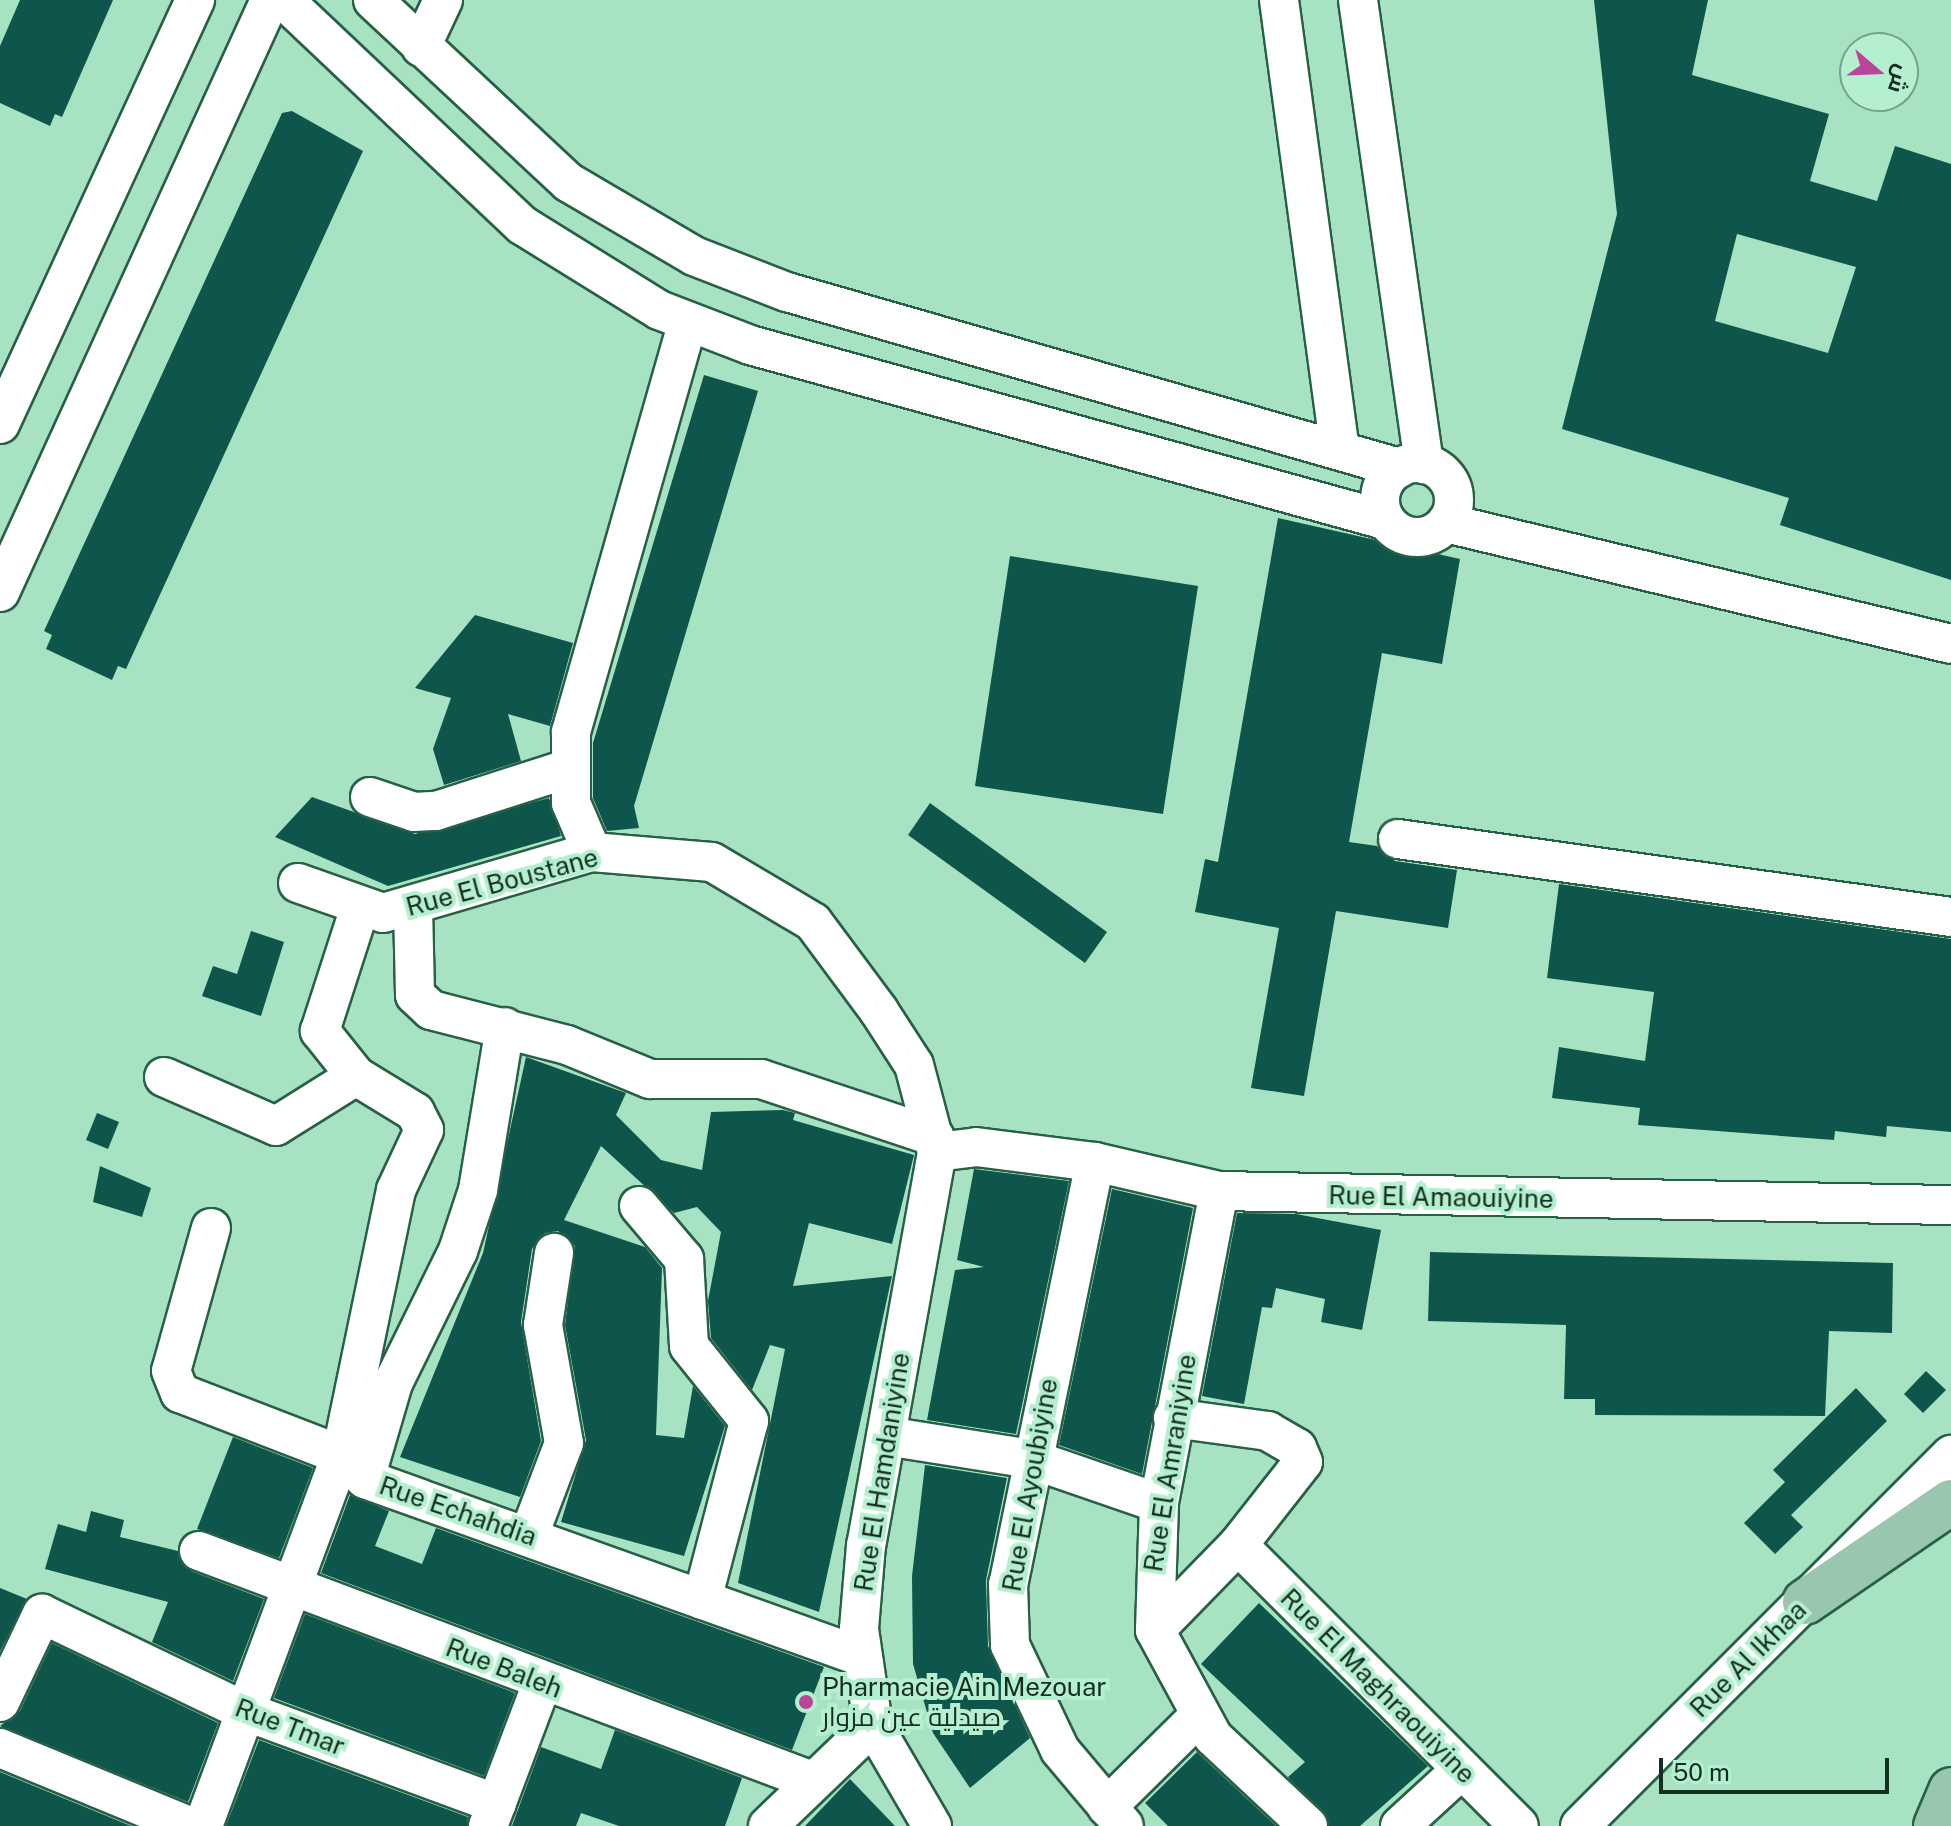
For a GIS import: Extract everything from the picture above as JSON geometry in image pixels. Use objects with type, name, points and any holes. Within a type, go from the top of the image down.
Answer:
[{"type":"main road","points":[[1805,1602],[1934,1496]]},
{"type":"main road","points":[[1936,1826],[1951,1790]]},
{"type":"street","points":[[0,424],[195,0]]},
{"type":"street","points":[[0,592],[270,0]]},
{"type":"street","points":[[284,0],[522,225],[611,286],[688,322],[1385,520],[1421,537],[1446,523],[1951,644]]},
{"type":"street","points":[[373,0],[568,182],[694,256],[787,292],[1340,450],[1411,466],[1449,482],[1454,496],[1446,523]]},
{"type":"street","points":[[421,47],[443,0]]},
{"type":"street","points":[[1279,0],[1340,450]]},
{"type":"street","points":[[1358,0],[1411,466]]},
{"type":"street","points":[[592,852],[567,769],[571,732],[688,322]]},
{"type":"street","points":[[1385,520],[1381,490],[1411,466]]},
{"type":"street","points":[[370,797],[414,812],[436,811],[567,769]]},
{"type":"street","points":[[1398,839],[1951,917]]},
{"type":"street","name":"Rue El Boustane","points":[[298,883],[359,910],[413,906],[592,852],[712,862],[813,922],[914,1065],[936,1144]]},
{"type":"street","points":[[413,906],[417,1002],[505,1027],[650,1079],[761,1079],[936,1144]]},
{"type":"street","points":[[353,1467],[396,1190],[421,1140],[415,1112],[356,1076],[320,1031],[359,910]]},
{"type":"street","points":[[203,1826],[247,1712],[288,1586],[353,1467],[468,1221],[505,1027]]},
{"type":"street","points":[[164,1077],[276,1126],[356,1076]]},
{"type":"street","points":[[421,1140],[454,1127],[484,1134]]},
{"type":"street","name":"Rue El Amaouiyine","points":[[936,1144],[1095,1162],[1219,1191],[1951,1205]]},
{"type":"street","name":"Rue El Hamdaniyine","points":[[932,1826],[873,1725],[862,1657],[866,1545],[936,1144]]},
{"type":"street","name":"Rue El Ayoubiyine","points":[[1095,1162],[1031,1459],[1008,1584],[1010,1645],[1060,1750],[1116,1817]]},
{"type":"street","name":"Rue El Amraniyine","points":[[1219,1191],[1159,1503],[1155,1630],[1213,1737],[1308,1826]]},
{"type":"street","points":[[639,1206],[684,1259],[689,1346],[749,1421],[702,1600]]},
{"type":"street","name":"Rue Echahdia","points":[[211,1228],[173,1383],[180,1393],[353,1467],[702,1600],[862,1657]]},
{"type":"street","points":[[529,1535],[564,1443],[543,1325],[554,1253]]},
{"type":"street","points":[[1155,1630],[1238,1545],[1300,1469],[1302,1455],[1268,1431],[1173,1418]]},
{"type":"street","points":[[886,1436],[1031,1459],[1159,1503]]},
{"type":"street","points":[[1934,1496],[1951,1455]]},
{"type":"street","points":[[1934,1496],[1951,1470]]},
{"type":"street","name":"Rue El Maghraouiyine","points":[[1238,1545],[1519,1826]]},
{"type":"street","name":"Rue Baleh","points":[[199,1551],[542,1683],[810,1780]]},
{"type":"street","name":"Rue Al Ikhaa","points":[[1580,1826],[1805,1602]]},
{"type":"street","name":"Rue Tmar","points":[[0,1702],[42,1614],[247,1712],[493,1815]]},
{"type":"street","points":[[493,1815],[542,1683]]},
{"type":"street","points":[[1116,1817],[1200,1715]]},
{"type":"street","points":[[768,1826],[810,1780],[873,1725]]},
{"type":"street","points":[[0,1748],[189,1826]]},
{"type":"street","points":[[1400,1826],[1462,1769]]},
{"type":"building","points":[[20,0],[113,0],[62,117],[55,114],[50,126],[0,103],[0,46]]},
{"type":"building","points":[[1594,0],[1708,0],[1692,75],[1829,114],[1810,181],[1877,201],[1895,146],[1951,164],[1951,580],[1780,525],[1789,498],[1562,429],[1617,214]],"holes":[[[1737,234],[1856,267],[1828,353],[1715,321]]]},
{"type":"building","points":[[292,111],[363,151],[126,669],[118,666],[112,680],[46,649],[52,635],[44,631],[282,113]]},
{"type":"building","points":[[704,375],[758,391],[634,806],[639,828],[607,831],[593,798],[593,743]]},
{"type":"building","points":[[1278,518],[1460,559],[1442,664],[1382,653],[1349,842],[1377,846],[1395,861],[1457,870],[1448,928],[1336,911],[1304,1096],[1251,1088],[1279,928],[1195,912],[1205,859],[1218,862]]},
{"type":"building","points":[[1010,556],[1198,586],[1163,814],[975,786]]},
{"type":"building","points":[[475,615],[573,643],[550,726],[508,714],[521,761],[444,785],[433,749],[451,698],[415,688]]},
{"type":"building","points":[[312,797],[415,834],[549,798],[561,836],[388,886],[275,837]]},
{"type":"building","points":[[930,803],[1107,932],[1085,963],[908,835]]},
{"type":"building","points":[[1559,884],[1951,939],[1951,1132],[1887,1126],[1886,1137],[1835,1131],[1834,1140],[1638,1125],[1640,1108],[1552,1098],[1559,1047],[1645,1061],[1654,992],[1547,978]]},
{"type":"building","points":[[251,931],[284,942],[261,1016],[202,996],[213,966],[237,974]]},
{"type":"building","points":[[526,1057],[626,1093],[616,1115],[661,1160],[702,1170],[711,1112],[783,1110],[795,1113],[793,1120],[914,1155],[892,1244],[809,1223],[793,1286],[892,1276],[819,1612],[738,1583],[785,1349],[770,1345],[752,1390],[711,1338],[708,1301],[721,1232],[697,1207],[674,1213],[601,1146],[564,1220],[645,1247],[662,1268],[656,1435],[684,1438],[693,1386],[725,1426],[684,1556],[561,1522],[586,1440],[565,1325],[575,1246],[558,1231],[545,1233],[532,1249],[521,1322],[541,1441],[520,1497],[400,1457],[483,1253]]},
{"type":"building","points":[[97,1113],[119,1122],[108,1149],[86,1140]]},
{"type":"building","points":[[100,1166],[151,1188],[142,1217],[93,1202]]},
{"type":"building","points":[[974,1169],[1069,1181],[1016,1434],[927,1420],[955,1270],[984,1267],[957,1260]]},
{"type":"building","points":[[1112,1189],[1193,1208],[1142,1474],[1059,1445]]},
{"type":"building","points":[[1237,1213],[1296,1214],[1381,1230],[1362,1330],[1321,1322],[1325,1299],[1276,1288],[1272,1308],[1262,1307],[1244,1404],[1202,1396]]},
{"type":"building","points":[[1430,1252],[1893,1263],[1892,1333],[1829,1331],[1825,1416],[1595,1415],[1595,1399],[1564,1399],[1566,1325],[1428,1321]]},
{"type":"building","points":[[1926,1371],[1946,1390],[1923,1413],[1904,1394]]},
{"type":"building","points":[[1856,1388],[1887,1421],[1791,1515],[1803,1527],[1775,1554],[1744,1523],[1785,1482],[1773,1470]]},
{"type":"building","points":[[233,1437],[313,1468],[279,1558],[197,1529]]},
{"type":"building","points":[[925,1465],[1007,1478],[986,1580],[988,1646],[1030,1738],[970,1788],[933,1733],[913,1664],[912,1576]]},
{"type":"building","points":[[350,1495],[389,1511],[375,1546],[422,1564],[436,1528],[824,1667],[792,1750],[321,1573]]},
{"type":"building","points":[[91,1511],[124,1520],[120,1537],[178,1551],[191,1571],[264,1599],[233,1681],[152,1642],[168,1602],[45,1569],[58,1524],[86,1532]]},
{"type":"building","points":[[0,1588],[27,1599],[0,1651]]},
{"type":"building","points":[[1259,1603],[1428,1766],[1360,1826],[1329,1826],[1288,1777],[1305,1762],[1201,1664]]},
{"type":"building","points":[[305,1614],[515,1693],[484,1776],[274,1698]]},
{"type":"building","points":[[52,1643],[218,1723],[188,1802],[0,1726],[20,1711]]},
{"type":"building","points":[[615,1730],[742,1778],[725,1826],[619,1826],[581,1813],[576,1826],[512,1826],[541,1747],[601,1769]]},
{"type":"building","points":[[259,1740],[468,1817],[467,1826],[226,1826]]},
{"type":"building","points":[[1197,1752],[1276,1826],[1168,1826],[1145,1803]]},
{"type":"building","points":[[0,1772],[131,1826],[0,1826]]},
{"type":"building","points":[[850,1779],[895,1826],[805,1826]]},
{"type":"place","name":"Pharmacie Ain Mezouar صيدلية عين مزوار","points":[[806,1702]]}]
